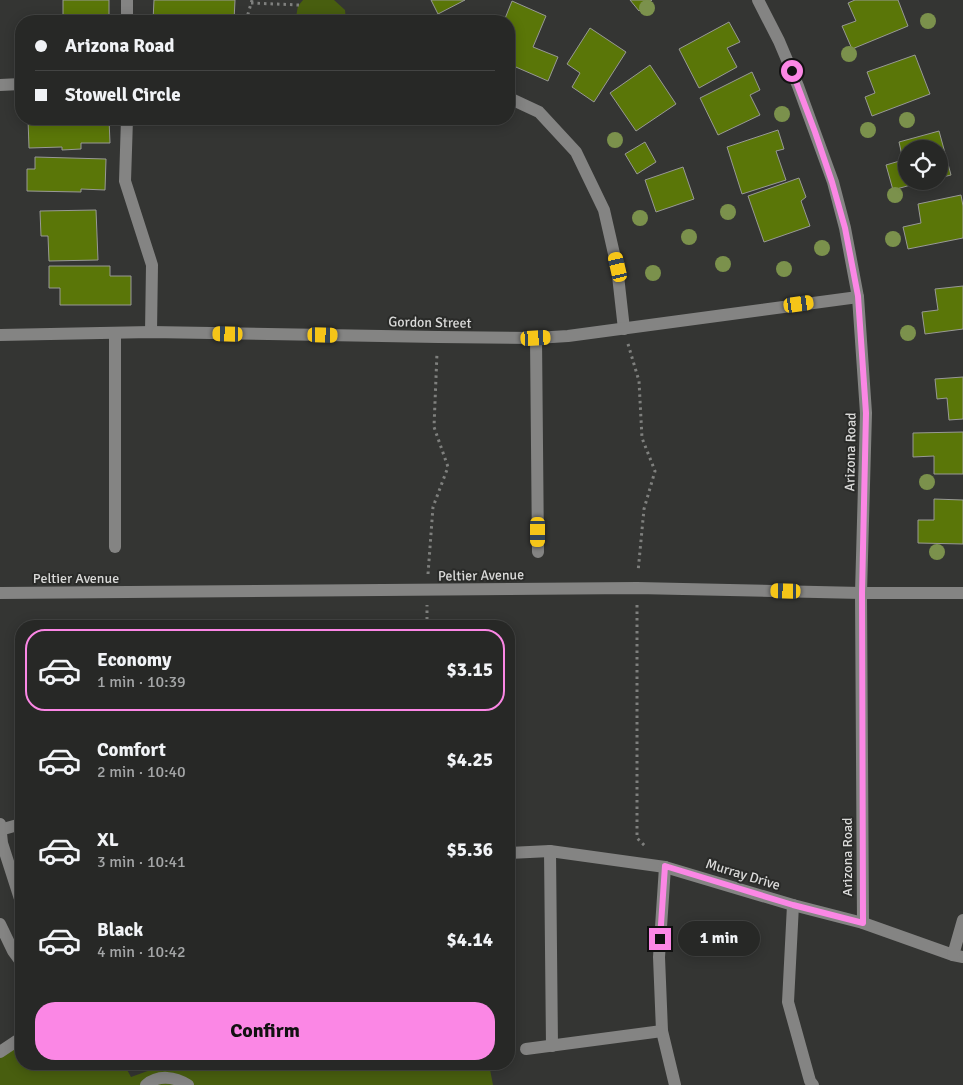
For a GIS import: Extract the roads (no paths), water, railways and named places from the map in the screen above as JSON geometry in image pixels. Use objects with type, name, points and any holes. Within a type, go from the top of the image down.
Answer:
[{"type":"street","points":[[128,0],[128,15]]},
{"type":"street","name":"Arizona Road","points":[[758,0],[779,41],[794,77],[827,166],[845,228],[858,296],[866,413],[862,593],[863,923]]},
{"type":"street","points":[[0,85],[15,84]]},
{"type":"street","points":[[515,101],[539,112],[576,152],[604,210],[618,267],[624,328]]},
{"type":"street","points":[[127,125],[126,181],[152,265],[151,332]]},
{"type":"street","name":"Gordon Street","points":[[0,335],[151,332],[536,338],[568,336],[858,296]]},
{"type":"street","points":[[115,333],[115,547]]},
{"type":"street","points":[[536,338],[538,552]]},
{"type":"street","name":"Peltier Avenue","points":[[0,593],[637,588],[862,593],[963,593]]},
{"type":"street","points":[[0,824],[2,843],[15,883]]},
{"type":"street","points":[[0,830],[15,826]]},
{"type":"street","points":[[550,851],[552,1046]]},
{"type":"street","name":"Murray Drive","points":[[515,853],[550,851],[665,866],[793,905],[863,923],[958,956]]},
{"type":"street","points":[[665,866],[659,957],[662,1032],[675,1085]]},
{"type":"street","points":[[793,905],[788,1002],[810,1081],[813,1085]]},
{"type":"street","points":[[958,956],[963,920]]},
{"type":"street","points":[[0,924],[15,954]]},
{"type":"street","points":[[526,1049],[662,1032]]},
{"type":"street","points":[[0,1052],[15,1042]]},
{"type":"street","points":[[146,1085],[160,1078],[171,1077],[179,1079],[188,1085]]}]
